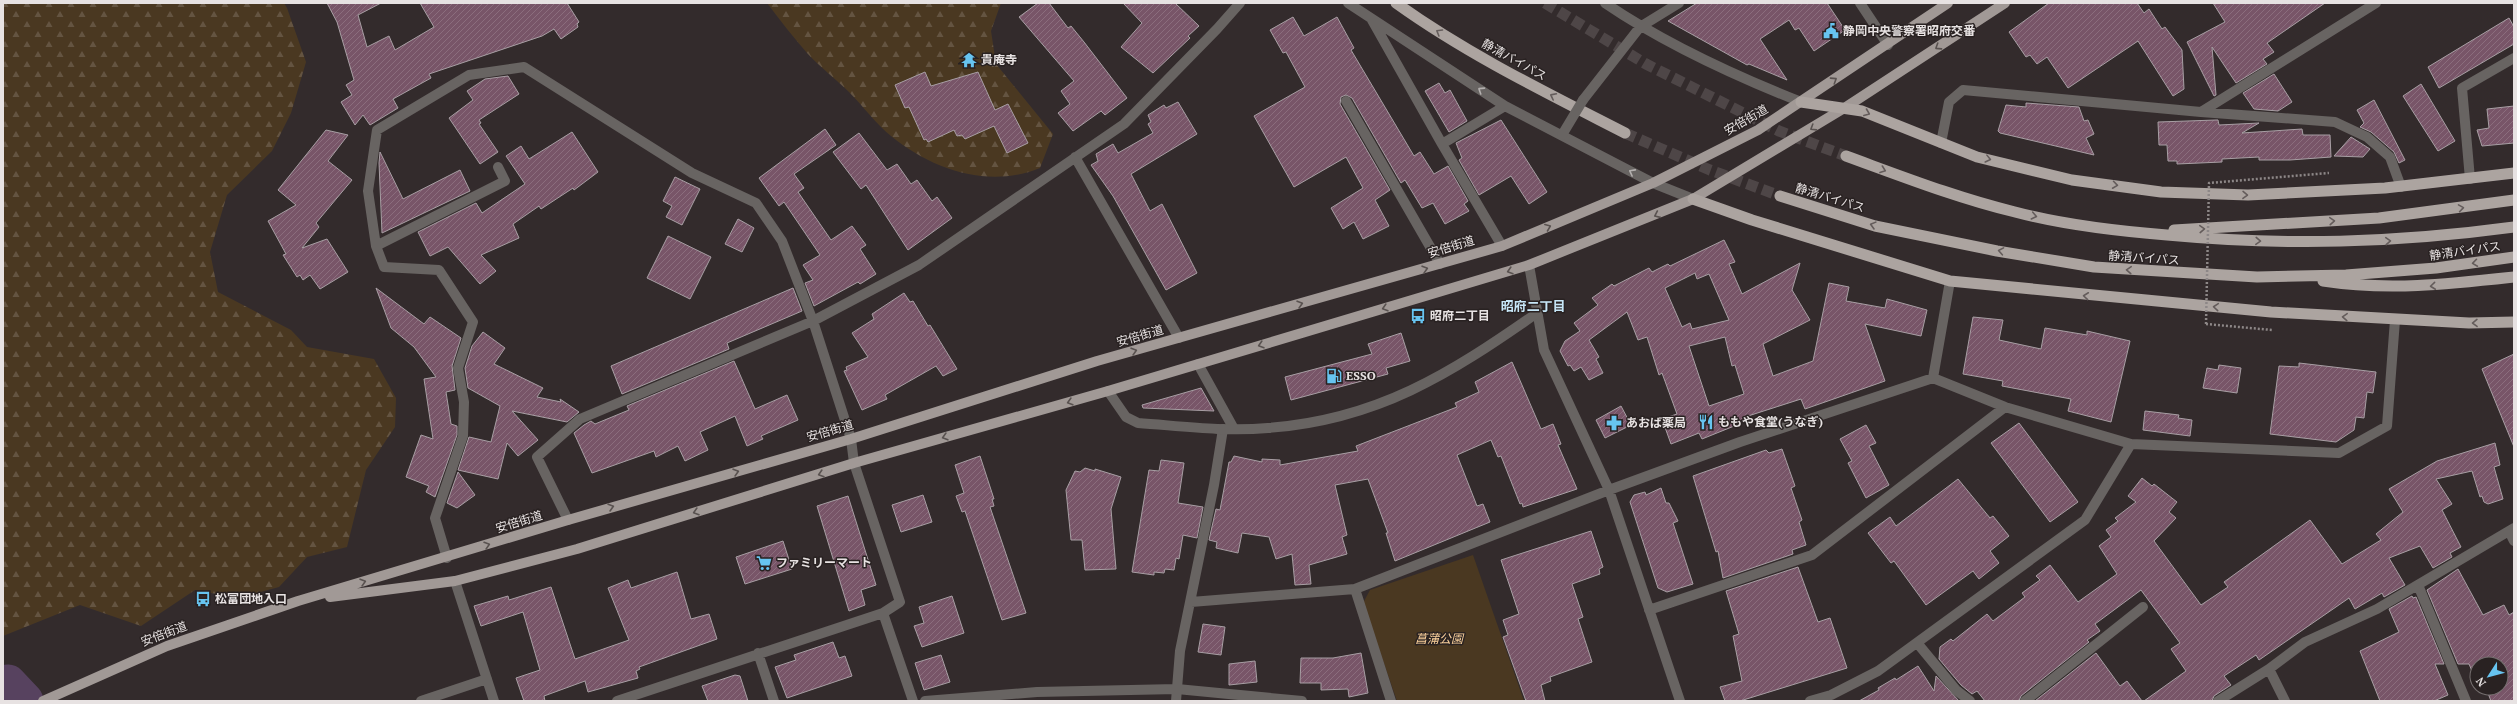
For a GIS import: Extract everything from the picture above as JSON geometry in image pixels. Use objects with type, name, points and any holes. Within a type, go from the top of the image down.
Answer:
[{"type":"highway","name":"静清バイパス","points":[[1396,3],[1424,23],[1511,75],[1625,133]]},
{"type":"highway","points":[[1801,102],[1846,107],[1862,111],[1977,157],[2072,180],[2161,192],[2248,195],[2401,187],[2514,173]]},
{"type":"highway","name":"静清バイパス","points":[[1846,156],[1910,179],[2014,212],[2067,223],[2135,232],[2278,242],[2364,242],[2440,237],[2514,227]]},
{"type":"highway","name":"静清バイパス","points":[[1780,196],[1875,226],[1998,251],[2094,267],[2257,277],[2436,268],[2514,257]]},
{"type":"highway","points":[[1693,199],[1752,220],[1950,281],[2205,306],[2395,320],[2469,323],[2514,322]]},
{"type":"highway","points":[[2135,232],[2379,218],[2514,200]]},
{"type":"highway","points":[[2294,276],[2361,286],[2427,286],[2514,277]]},
{"type":"main road","name":"安倍街道","points":[[44,701],[166,646],[298,601],[447,558],[568,520],[851,439],[1097,361],[1502,246],[1652,184],[1758,130],[1888,45],[1948,3]]},
{"type":"main road","name":"安倍街道","points":[[298,601],[455,581],[577,549],[854,463],[1108,391],[1529,265],[1693,199],[1846,107],[2006,3]]},
{"type":"street","points":[[568,520],[537,457],[580,419],[813,321],[920,265],[1075,158],[1138,111],[1240,3]]},
{"type":"street","points":[[1348,3],[1505,106],[1652,184],[1693,199]]},
{"type":"street","points":[[1605,3],[1640,27],[1752,83],[1801,102]]},
{"type":"street","points":[[1562,135],[1583,100],[1640,27],[1679,3]]},
{"type":"street","points":[[1860,3],[1888,45]]},
{"type":"street","points":[[2201,112],[2376,3]]},
{"type":"street","points":[[1371,18],[1442,144],[1502,246]]},
{"type":"street","points":[[2470,179],[2462,88],[2514,58]]},
{"type":"street","points":[[447,558],[435,518],[463,436],[464,402],[458,368],[473,322],[439,270],[384,267],[376,246],[368,191],[377,130],[469,74],[524,67],[692,173],[756,202],[782,241],[813,321],[851,439],[854,463],[900,602],[883,613],[617,701]]},
{"type":"street","points":[[1941,143],[1949,102],[1963,90],[2201,112],[2335,122],[2367,137],[2390,157],[2401,187]]},
{"type":"street","points":[[1346,101],[1440,264]]},
{"type":"street","points":[[1442,144],[1505,106]]},
{"type":"street","points":[[1075,158],[1179,338]]},
{"type":"street","points":[[376,246],[505,181],[498,167]]},
{"type":"street","points":[[1529,265],[1544,350],[1609,490],[1680,701]]},
{"type":"street","points":[[1933,378],[1950,281]]},
{"type":"street","points":[[1108,391],[1126,417],[1138,423],[1223,429],[1301,425],[1357,412],[1392,400],[1429,384],[1476,356],[1537,313]]},
{"type":"street","points":[[1191,602],[1355,589],[1609,490],[1740,442],[1933,378],[2005,407],[2131,444],[2339,453],[2387,426],[2395,320]]},
{"type":"street","points":[[1198,364],[1234,429]]},
{"type":"street","points":[[1649,610],[1812,555],[2005,407]]},
{"type":"street","points":[[1176,701],[1180,651],[1191,602],[1223,429]]},
{"type":"street","points":[[1810,701],[1831,695],[1878,671],[1918,644],[2085,520],[2131,444]]},
{"type":"street","points":[[2218,701],[2269,669],[2305,642],[2377,609],[2512,530],[2514,541]]},
{"type":"street","points":[[455,581],[494,701]]},
{"type":"street","points":[[2418,585],[2466,701]]},
{"type":"street","points":[[1355,589],[1391,701]]},
{"type":"street","points":[[2025,701],[2143,606]]},
{"type":"street","points":[[883,613],[913,701]]},
{"type":"street","points":[[1918,644],[1956,690],[1969,701]]},
{"type":"street","points":[[758,654],[774,701]]},
{"type":"street","points":[[2269,669],[2285,701]]},
{"type":"street","points":[[421,701],[487,679]]},
{"type":"street","points":[[925,701],[1177,689],[1302,701]]},
{"type":"path","points":[[2206,324],[2209,183],[2329,174]]},
{"type":"green space","points":[[3,3],[284,3],[287,8],[306,62],[291,113],[272,151],[227,195],[210,252],[218,292],[291,330],[307,347],[374,359],[396,398],[395,427],[366,470],[347,547],[307,557],[279,587],[238,598],[195,590],[141,626],[80,605],[3,636]]},
{"type":"green space","points":[[767,3],[1001,3],[991,31],[996,64],[1053,134],[1040,168],[1021,174],[1001,177],[962,173],[943,167],[907,148],[885,131],[849,92],[807,53]]},
{"type":"green space","name":"菖蒲公園","points":[[1473,555],[1524,701],[1397,701],[1363,603],[1370,590]]},
{"type":"building","points":[[327,3],[381,3],[358,15],[367,47],[389,36],[395,50],[434,27],[420,3],[567,3],[579,22],[577,24],[578,27],[561,39],[554,29],[542,36],[429,74],[431,78],[393,99],[398,108],[370,125],[363,115],[355,125],[341,102],[352,95],[346,85],[354,80],[337,22]]},
{"type":"building","points":[[1038,3],[1049,3],[1068,28],[1071,26],[1127,98],[1105,115],[1101,111],[1073,131],[1058,113],[1070,104],[1061,91],[1074,81],[1019,17]]},
{"type":"building","points":[[1123,3],[1175,3],[1199,26],[1188,36],[1190,38],[1153,73],[1121,47],[1142,23]]},
{"type":"building","points":[[1697,3],[1827,3],[1845,30],[1814,51],[1799,28],[1795,30],[1789,20],[1760,39],[1787,80],[1749,64],[1747,65],[1668,21]]},
{"type":"building","points":[[2049,3],[2137,3],[2144,13],[2149,9],[2162,29],[2165,27],[2182,50],[2184,89],[2173,96],[2138,41],[2068,88],[2047,57],[2037,64],[2030,55],[2026,57],[2009,32]]},
{"type":"building","points":[[2213,3],[2325,3],[2267,43],[2274,52],[2263,59],[2267,64],[2236,83],[2212,47],[2216,95],[2214,96],[2187,42],[2225,22]]},
{"type":"building","points":[[1293,17],[1304,36],[1337,17],[1354,48],[1351,50],[1414,156],[1420,152],[1434,174],[1448,166],[1468,201],[1464,204],[1469,211],[1445,224],[1433,203],[1422,208],[1405,180],[1401,183],[1352,98],[1346,95],[1341,97],[1340,104],[1390,190],[1375,200],[1389,226],[1363,239],[1354,222],[1343,229],[1331,208],[1363,188],[1346,157],[1294,187],[1254,116],[1305,87],[1286,52],[1283,53],[1270,30]]},
{"type":"building","points":[[2509,18],[2514,27],[2514,44],[2439,88],[2428,67]]},
{"type":"building","points":[[925,72],[931,86],[978,72],[995,110],[1008,104],[1028,143],[1007,153],[994,126],[965,139],[962,135],[957,136],[954,130],[928,142],[926,139],[924,140],[909,107],[905,108],[895,85]]},
{"type":"building","points":[[2274,74],[2292,102],[2278,111],[2254,109],[2243,93]]},
{"type":"building","points":[[508,76],[519,94],[479,120],[481,123],[479,124],[498,152],[480,164],[449,118],[473,100],[467,91],[485,79]]},
{"type":"building","points":[[1439,83],[1445,93],[1450,90],[1467,121],[1449,132],[1425,91]]},
{"type":"building","points":[[2421,84],[2455,141],[2438,151],[2403,96]]},
{"type":"building","points":[[2374,100],[2405,160],[2399,163],[2394,152],[2371,132],[2360,127],[2364,123],[2357,110]]},
{"type":"building","points":[[1178,102],[1197,134],[1131,174],[1150,211],[1162,204],[1197,273],[1166,290],[1113,196],[1091,165],[1098,161],[1096,154],[1113,144],[1118,153],[1153,133],[1148,124],[1151,122],[1148,115],[1164,105],[1166,108]]},
{"type":"building","points":[[2026,103],[2079,107],[2084,121],[2088,120],[2094,134],[2086,138],[2094,155],[2000,133],[1998,131],[2006,105],[2026,107]]},
{"type":"building","points":[[2514,106],[2514,143],[2482,146],[2477,130],[2489,128],[2487,109]]},
{"type":"building","points":[[1501,120],[1547,192],[1529,204],[1511,176],[1479,195],[1459,160],[1462,158],[1456,143]]},
{"type":"building","points":[[2218,120],[2219,125],[2259,123],[2242,133],[2302,129],[2303,135],[2330,135],[2331,157],[2290,160],[2259,160],[2259,157],[2222,159],[2222,162],[2177,164],[2177,161],[2168,161],[2167,145],[2159,145],[2158,122]]},
{"type":"building","points":[[825,129],[836,145],[794,174],[804,188],[798,192],[831,240],[852,226],[866,245],[860,249],[876,274],[860,284],[858,282],[814,306],[805,283],[813,280],[803,265],[820,255],[784,202],[779,206],[759,178]]},
{"type":"building","points":[[326,130],[348,135],[328,161],[352,180],[316,223],[319,227],[302,248],[327,239],[348,272],[320,289],[310,275],[303,280],[300,275],[297,277],[283,255],[286,254],[268,221],[296,205],[278,190]]},
{"type":"building","points":[[572,132],[598,172],[574,190],[573,188],[541,209],[539,206],[513,224],[519,238],[481,255],[496,271],[480,284],[448,247],[430,256],[418,232],[476,203],[482,213],[525,184],[506,156],[521,146],[529,159]]},
{"type":"building","points":[[859,133],[887,170],[897,164],[911,184],[917,180],[932,201],[937,197],[952,218],[908,250],[866,185],[861,189],[833,152]]},
{"type":"building","points":[[2351,137],[2370,149],[2363,157],[2334,156]]},
{"type":"building","points":[[380,152],[403,199],[460,170],[470,191],[382,233],[379,163]]},
{"type":"building","points":[[675,177],[700,189],[682,225],[666,217],[672,206],[663,201]]},
{"type":"building","points":[[738,219],[754,228],[742,252],[725,244]]},
{"type":"building","points":[[668,236],[711,257],[690,299],[647,278]]},
{"type":"building","points":[[1724,240],[1735,262],[1729,264],[1742,294],[1800,263],[1792,290],[1810,320],[1763,344],[1773,376],[1813,361],[1829,283],[1849,287],[1846,301],[1885,308],[1887,299],[1927,310],[1921,336],[1865,324],[1885,381],[1805,409],[1801,399],[1748,416],[1749,420],[1702,439],[1699,433],[1671,444],[1662,419],[1677,414],[1662,373],[1659,375],[1647,337],[1638,340],[1627,312],[1589,340],[1599,357],[1596,359],[1603,373],[1589,380],[1581,367],[1574,371],[1570,365],[1568,366],[1560,351],[1565,341],[1580,331],[1574,323],[1598,305],[1592,298],[1612,284],[1614,286],[1649,268],[1652,272],[1668,264],[1670,266]],"holes":[[[1695,273],[1697,279],[1709,274],[1729,320],[1692,329],[1690,323],[1682,327],[1665,288]],[[1725,337],[1732,366],[1735,365],[1744,394],[1709,406],[1689,346]]]},
{"type":"building","points":[[376,288],[424,324],[430,317],[461,338],[452,366],[455,390],[446,392],[451,424],[457,426],[457,435],[435,497],[426,492],[429,486],[406,477],[421,435],[433,439],[424,379],[436,377],[414,347],[391,328]]},
{"type":"building","points":[[793,288],[802,311],[727,343],[729,349],[622,394],[611,366]]},
{"type":"building","points":[[904,293],[910,302],[913,301],[928,326],[930,325],[957,369],[943,376],[936,366],[885,395],[887,399],[862,410],[844,371],[847,370],[846,367],[868,357],[852,333],[874,319],[872,314]]},
{"type":"building","points":[[1973,317],[2003,320],[1999,340],[2041,349],[2045,328],[2087,335],[2087,331],[2130,341],[2111,422],[2068,411],[2071,399],[2002,386],[2003,381],[1963,374]]},
{"type":"building","points":[[483,332],[505,348],[494,364],[543,388],[537,397],[561,402],[560,399],[579,412],[567,422],[512,411],[538,440],[518,456],[507,443],[498,479],[458,470],[469,437],[491,442],[500,406],[468,388],[465,368],[472,346]]},
{"type":"building","points":[[1401,333],[1410,361],[1386,368],[1388,374],[1291,400],[1285,377],[1372,354],[1368,344]]},
{"type":"building","points":[[2514,354],[2514,447],[2482,369]]},
{"type":"building","points":[[734,361],[755,409],[787,395],[798,420],[761,436],[763,439],[747,446],[735,416],[700,432],[708,450],[685,461],[678,446],[656,457],[654,451],[592,473],[574,433],[584,425],[591,421],[595,424],[629,410],[627,406]]},
{"type":"building","points":[[1512,362],[1541,429],[1553,424],[1561,444],[1558,445],[1577,489],[1523,507],[1522,503],[1520,504],[1501,456],[1498,457],[1491,440],[1457,455],[1477,506],[1483,504],[1490,522],[1395,561],[1386,533],[1388,533],[1368,479],[1335,485],[1347,535],[1342,537],[1347,554],[1309,565],[1311,584],[1295,585],[1292,554],[1276,559],[1269,537],[1242,533],[1238,553],[1216,548],[1217,542],[1209,540],[1216,509],[1220,510],[1229,462],[1231,462],[1234,456],[1262,462],[1262,459],[1280,460],[1280,465],[1358,451],[1356,446],[1457,407],[1455,403],[1479,392],[1475,382]]},
{"type":"building","points":[[2299,363],[2376,372],[2373,393],[2367,392],[2364,418],[2356,417],[2354,430],[2336,442],[2270,434],[2279,366],[2299,367]]},
{"type":"building","points":[[2219,365],[2241,368],[2237,393],[2203,388],[2207,368],[2218,370]]},
{"type":"building","points":[[1201,388],[1214,411],[1143,408],[1142,405]]},
{"type":"building","points":[[1621,406],[1631,425],[1605,438],[1596,420]]},
{"type":"building","points":[[2145,411],[2179,415],[2178,418],[2192,420],[2190,436],[2143,430]]},
{"type":"building","points":[[2019,423],[2078,502],[2050,522],[1991,443]]},
{"type":"building","points":[[1866,425],[1876,443],[1869,446],[1889,485],[1866,498],[1848,463],[1852,461],[1840,439]]},
{"type":"building","points":[[2495,443],[2500,465],[2494,467],[2503,499],[2488,504],[2484,502],[2482,496],[2480,497],[2472,471],[2436,479],[2452,504],[2442,510],[2461,547],[2450,553],[2452,557],[2433,568],[2420,546],[2389,558],[2405,585],[2384,597],[2382,593],[2355,609],[2349,598],[2259,660],[2256,655],[2224,676],[2231,685],[2214,696],[2212,701],[2144,701],[2186,671],[2171,649],[2180,643],[2141,590],[2095,624],[2100,631],[2087,640],[2089,642],[2021,696],[2019,701],[1985,701],[1977,691],[1972,694],[1961,685],[1939,659],[1940,647],[1951,639],[1953,641],[1987,614],[1993,621],[2025,597],[2022,593],[2040,580],[2036,576],[2050,565],[2078,602],[2117,574],[2099,546],[2111,537],[2106,530],[2118,521],[2115,518],[2136,502],[2128,496],[2142,478],[2152,486],[2154,484],[2177,502],[2169,512],[2176,518],[2154,541],[2201,605],[2228,587],[2224,582],[2310,520],[2342,564],[2381,540],[2376,534],[2403,512],[2389,489],[2437,461]]},
{"type":"building","points":[[1782,449],[1795,486],[1791,488],[1802,520],[1799,522],[1806,545],[1792,550],[1793,554],[1723,578],[1718,551],[1716,552],[1693,476],[1766,450],[1769,453]]},
{"type":"building","points":[[980,456],[994,499],[992,499],[994,506],[990,507],[1026,613],[1002,620],[965,511],[962,512],[956,496],[964,493],[955,465]]},
{"type":"building","points":[[1161,460],[1184,463],[1178,503],[1203,507],[1197,538],[1183,535],[1179,559],[1176,558],[1174,570],[1165,569],[1164,573],[1154,572],[1154,575],[1132,572],[1149,470],[1159,471]]},
{"type":"building","points":[[1085,468],[1095,471],[1095,469],[1121,477],[1111,509],[1116,569],[1085,570],[1082,540],[1071,540],[1066,490],[1075,471],[1080,472]]},
{"type":"building","points":[[458,472],[475,495],[457,508],[447,503]]},
{"type":"building","points":[[1958,479],[1990,518],[1993,516],[2009,536],[1990,551],[1999,563],[1979,579],[1973,571],[1926,605],[1894,561],[1891,563],[1868,533],[1890,517],[1896,526]]},
{"type":"building","points":[[1661,488],[1666,503],[1669,503],[1678,521],[1673,523],[1693,584],[1667,592],[1658,588],[1630,502],[1634,495],[1645,492],[1646,495]]},
{"type":"building","points":[[923,495],[932,522],[901,532],[892,505]]},
{"type":"building","points":[[848,496],[876,585],[861,590],[865,605],[849,611],[817,506]]},
{"type":"building","points":[[1591,531],[1603,567],[1599,569],[1600,574],[1572,584],[1583,617],[1578,619],[1592,662],[1550,677],[1551,681],[1541,685],[1545,701],[1526,701],[1503,637],[1508,635],[1503,620],[1519,614],[1501,560]]},
{"type":"building","name":"ファミリーマート","points":[[783,541],[792,569],[745,584],[736,557]]},
{"type":"building","points":[[1798,567],[1818,622],[1830,618],[1847,668],[1740,701],[1725,701],[1720,687],[1742,681],[1733,636],[1739,634],[1726,591]]},
{"type":"building","points":[[2458,569],[2483,615],[2504,605],[2509,615],[2514,612],[2514,701],[2491,701],[2489,696],[2509,696],[2509,656],[2469,656],[2469,664],[2458,664],[2427,590]]},
{"type":"building","points":[[677,572],[691,619],[709,614],[717,639],[639,667],[640,669],[636,671],[638,678],[588,692],[585,681],[544,696],[545,701],[524,701],[516,678],[540,670],[523,612],[481,626],[474,606],[508,596],[509,600],[551,587],[575,659],[629,640],[608,588],[628,580],[631,588]]},
{"type":"building","points":[[952,596],[964,633],[922,647],[914,626],[924,623],[919,607]]},
{"type":"building","points":[[2412,596],[2413,598],[2416,597],[2444,664],[2435,664],[2448,695],[2434,701],[2380,701],[2360,651],[2399,632],[2389,609]]},
{"type":"building","points":[[1203,624],[1225,627],[1221,655],[1198,652]]},
{"type":"building","points":[[833,642],[839,658],[845,656],[852,676],[787,698],[775,667],[796,660],[794,655]]},
{"type":"building","points":[[1361,653],[1368,693],[1349,697],[1348,689],[1321,690],[1321,683],[1300,683],[1301,658],[1333,658]]},
{"type":"building","points":[[2096,653],[2120,686],[2127,681],[2142,701],[2035,701]]},
{"type":"building","points":[[941,655],[950,682],[924,690],[915,663]]},
{"type":"building","points":[[1255,661],[1257,682],[1229,685],[1229,664]]},
{"type":"building","points":[[1918,666],[1934,691],[1936,676],[1959,701],[1859,701],[1879,690],[1878,688],[1895,678],[1896,680]]},
{"type":"building","points":[[735,675],[740,676],[748,701],[708,701],[702,686]]},
{"type":"waterway","points":[[8,683],[25,701]]},
{"type":"tunnel","points":[[1545,3],[1646,64],[1779,131],[1846,156]]},
{"type":"tunnel","points":[[1625,133],[1710,170],[1780,196]]},
{"type":"place","name":"静岡中央警察署昭府交番","points":[[1831,31]]},
{"type":"place","name":"貴庵寺","points":[[969,60]]},
{"type":"place","name":"昭府二丁目","points":[[1418,316]]},
{"type":"place","name":"ESSO","points":[[1334,376]]},
{"type":"place","name":"ももや食堂(うなぎ)","points":[[1706,422]]},
{"type":"place","name":"あおば薬局","points":[[1614,423]]},
{"type":"place","name":"ファミリーマート","points":[[764,563]]},
{"type":"place","name":"松富団地入口","points":[[203,599]]},
{"type":"district","name":"昭府二丁目","points":[[1533,306]]}]
